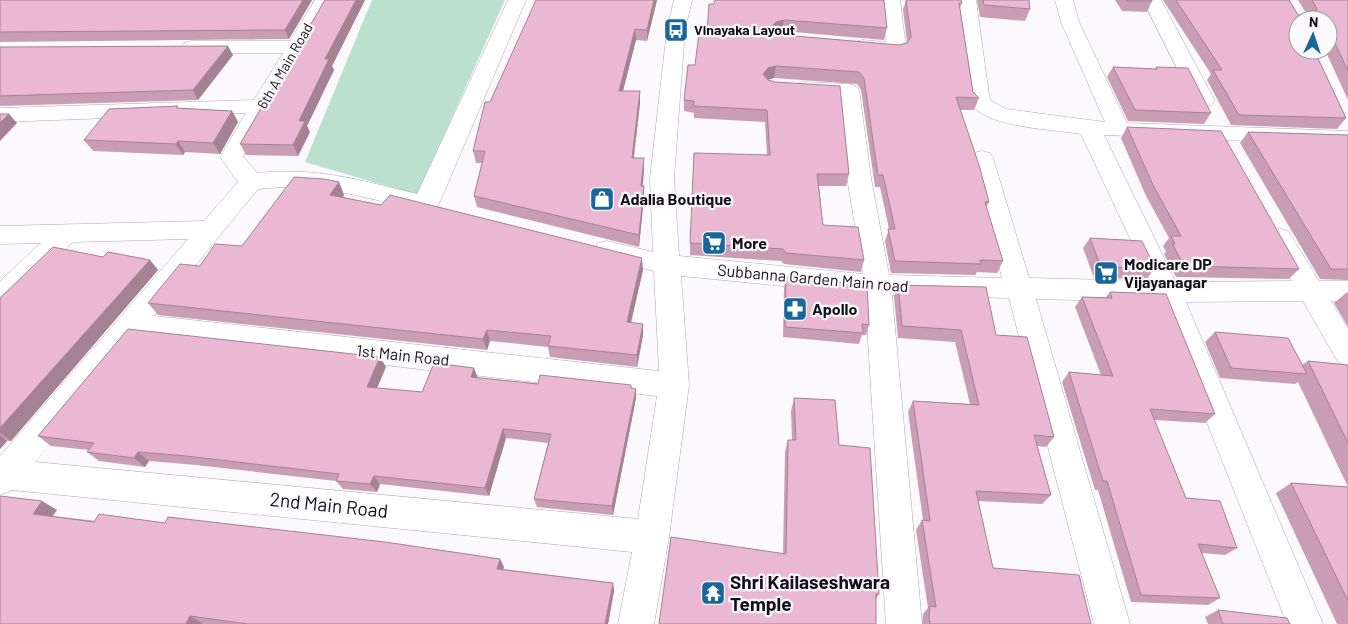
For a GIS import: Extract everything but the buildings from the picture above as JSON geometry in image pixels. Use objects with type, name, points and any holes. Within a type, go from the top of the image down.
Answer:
[{"type":"street","name":"6th A Main Road","points":[[251,182],[231,157],[295,46],[324,0]]},
{"type":"street","points":[[425,204],[517,0]]},
{"type":"street","points":[[636,624],[652,537],[674,385],[662,178],[676,30],[682,0]]},
{"type":"street","points":[[839,44],[896,49],[886,0]]},
{"type":"street","points":[[967,0],[979,95],[982,104],[1000,115],[1089,128],[1220,131],[1347,128]]},
{"type":"street","points":[[1064,0],[1070,22],[1118,128]]},
{"type":"street","points":[[1152,0],[1234,156]]},
{"type":"street","points":[[177,47],[295,46]]},
{"type":"street","points":[[774,86],[849,90],[859,178],[878,285],[904,624]]},
{"type":"street","points":[[0,115],[262,106]]},
{"type":"street","points":[[1089,128],[1168,292],[1305,624]]},
{"type":"street","points":[[982,158],[1112,624]]},
{"type":"street","points":[[3,477],[251,182],[286,178],[330,181],[453,211]]},
{"type":"street","points":[[1266,215],[1348,354]]},
{"type":"street","points":[[0,235],[210,230]]},
{"type":"street","points":[[0,297],[67,233]]},
{"type":"street","name":"Subbanna Garden Main road","points":[[584,244],[668,265],[878,285],[1168,292],[1348,291]]},
{"type":"street","name":"1st Main Road","points":[[131,326],[674,385]]},
{"type":"street","name":"2nd Main Road","points":[[3,477],[652,537]]},
{"type":"green space","points":[[372,0],[505,0],[417,195],[305,162]]},
{"type":"place","name":"Vinayaka Layout","points":[[676,30]]},
{"type":"place","name":"Adalia Boutique","points":[[602,199]]},
{"type":"place","name":"More","points":[[714,243]]},
{"type":"place","name":"Modicare DP Vijayanagar","points":[[1106,273]]},
{"type":"place","name":"Apollo","points":[[795,309]]},
{"type":"place","name":"Shri Kailaseshwara Temple","points":[[713,593]]}]
